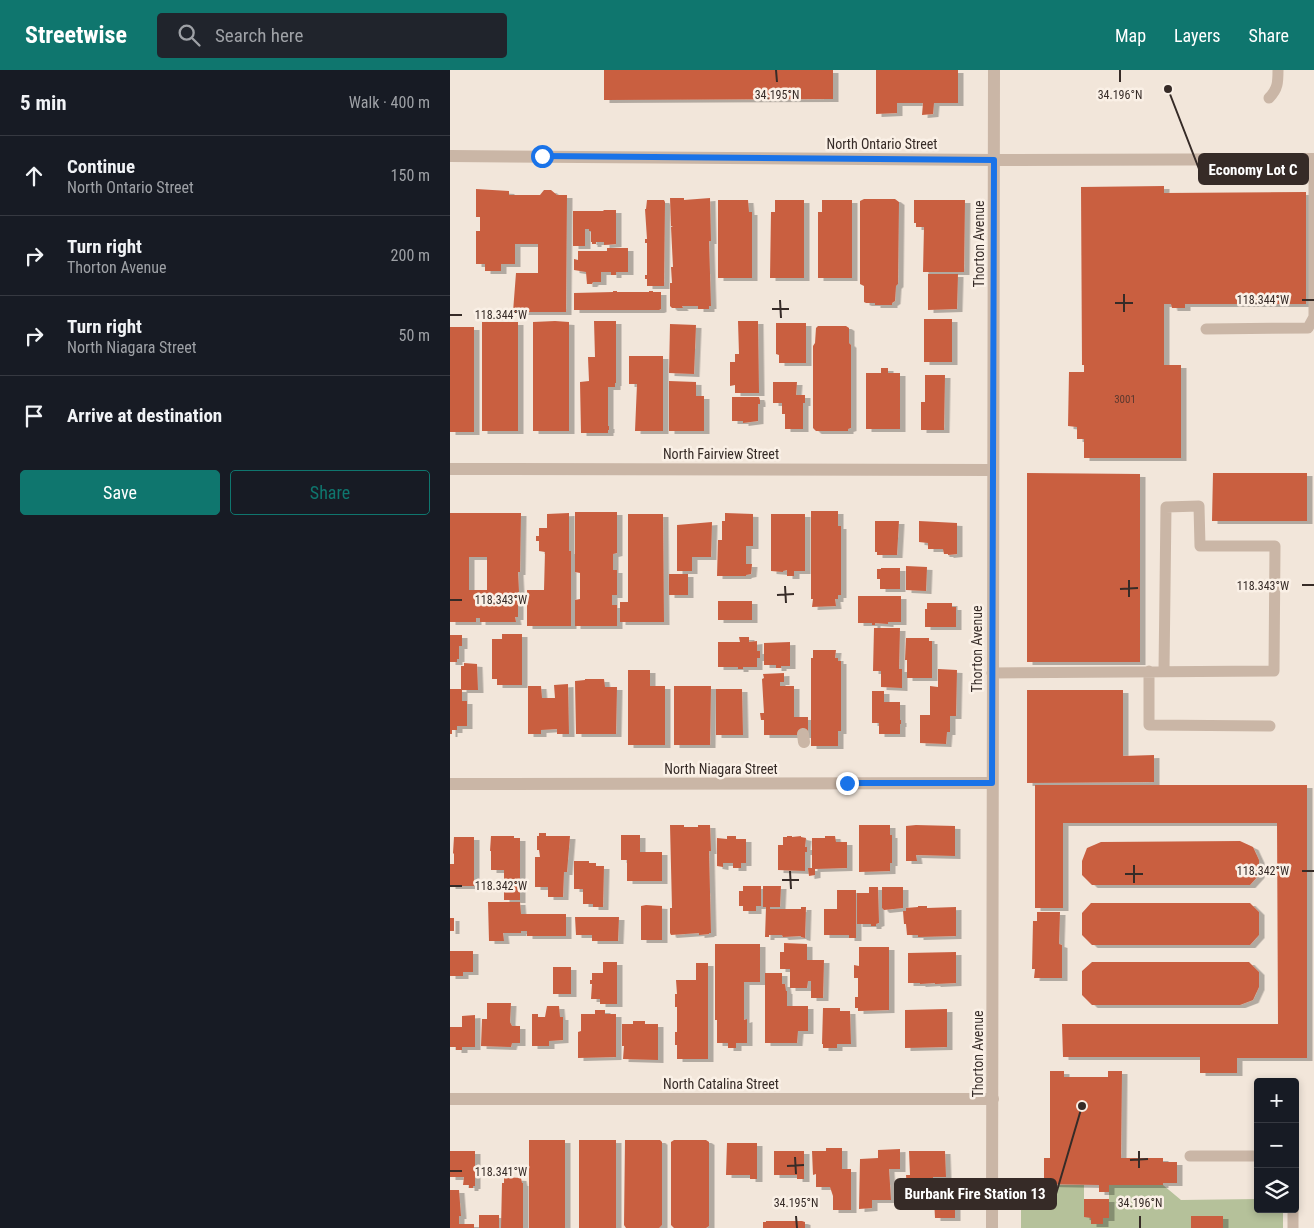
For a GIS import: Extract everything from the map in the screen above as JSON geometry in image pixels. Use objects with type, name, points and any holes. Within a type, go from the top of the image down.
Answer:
[{"type":"street","name":"Thorton Avenue","points":[[992,1228],[994,70]]},
{"type":"street","name":"North Ontario Street","points":[[450,156],[994,160],[1314,159]]},
{"type":"street","name":"North Fairview Street","points":[[450,469],[993,470]]},
{"type":"street","name":"North Niagara Street","points":[[450,784],[992,783]]},
{"type":"street","name":"North Catalina Street","points":[[450,1099],[993,1099]]},
{"type":"lane","points":[[1269,98],[1275,92],[1278,84],[1278,70]]},
{"type":"lane","points":[[1206,329],[1308,328],[1314,316],[1314,159]]},
{"type":"lane","points":[[992,672],[1274,671],[1275,546],[1200,546],[1199,506],[1166,507],[1164,671]]},
{"type":"lane","points":[[1149,671],[1149,726],[1270,726]]},
{"type":"lane","points":[[1190,1156],[1254,1156]]},
{"type":"green space","points":[[1021,1184],[1084,1185],[1084,1199],[1109,1199],[1109,1185],[1163,1185],[1181,1200],[1254,1199],[1254,1213],[1283,1213],[1283,1228],[1021,1228]]},
{"type":"building","points":[[604,70],[833,70],[833,99],[604,100]]},
{"type":"building","points":[[876,70],[958,70],[958,103],[934,103],[933,114],[922,115],[923,103],[897,103],[897,113],[876,114]]},
{"type":"building","points":[[1164,186],[1164,193],[1306,192],[1306,304],[1185,304],[1185,308],[1172,308],[1171,304],[1164,304],[1164,365],[1181,365],[1181,458],[1084,458],[1084,439],[1077,439],[1077,427],[1068,426],[1069,372],[1084,372],[1084,365],[1082,365],[1081,187]]},
{"type":"building","points":[[476,189],[509,191],[509,195],[540,195],[544,190],[551,190],[557,195],[567,195],[566,312],[513,312],[516,273],[538,273],[538,244],[515,244],[515,264],[501,264],[501,271],[485,271],[485,264],[476,264],[476,231],[480,231],[480,217],[476,217]]},
{"type":"building","points":[[670,198],[684,198],[684,200],[710,198],[711,306],[709,306],[709,309],[698,309],[698,306],[672,308],[670,306],[671,267],[673,267],[671,227],[673,227],[671,226]]},
{"type":"building","points":[[864,199],[895,199],[899,202],[898,284],[896,286],[895,301],[892,305],[875,305],[875,303],[864,302],[864,286],[860,284],[860,201]]},
{"type":"building","points":[[647,200],[664,200],[665,202],[664,286],[647,286],[647,279],[645,279],[645,275],[647,275],[645,209]]},
{"type":"building","points":[[718,200],[748,200],[749,212],[752,212],[752,278],[718,278]]},
{"type":"building","points":[[775,200],[804,200],[804,278],[770,278],[771,212],[775,212]]},
{"type":"building","points":[[822,200],[852,200],[852,278],[818,278],[818,212],[822,212]]},
{"type":"building","points":[[914,200],[965,200],[964,272],[923,272],[924,227],[916,227],[916,223],[914,223]]},
{"type":"building","points":[[616,210],[616,244],[604,245],[604,242],[596,242],[596,244],[592,244],[591,231],[585,229],[585,246],[573,246],[573,211]]},
{"type":"building","points":[[607,248],[628,248],[628,272],[616,272],[616,275],[611,275],[611,272],[601,272],[601,282],[587,284],[586,272],[574,270],[574,259],[578,260],[578,251],[607,251]]},
{"type":"building","points":[[928,274],[958,274],[957,309],[928,310]]},
{"type":"building","points":[[613,291],[661,292],[661,309],[574,310],[574,293]]},
{"type":"building","points":[[924,319],[952,319],[952,362],[924,362]]},
{"type":"building","points":[[594,321],[616,321],[616,383],[615,387],[608,387],[608,433],[581,433],[580,382],[589,381],[588,357],[595,357]]},
{"type":"building","points":[[738,321],[758,321],[759,393],[735,393],[735,385],[730,386],[730,362],[735,362],[735,354],[739,354]]},
{"type":"building","points":[[482,322],[518,322],[518,431],[482,431]]},
{"type":"building","points":[[533,322],[569,322],[569,431],[533,431]]},
{"type":"building","points":[[776,323],[806,323],[806,363],[779,363],[779,355],[776,354]]},
{"type":"building","points":[[670,324],[696,325],[694,374],[669,373]]},
{"type":"building","points":[[818,326],[846,326],[849,328],[849,343],[851,345],[851,428],[848,431],[816,431],[813,428],[813,346]]},
{"type":"building","points":[[450,327],[474,327],[474,432],[450,432]]},
{"type":"building","points":[[629,356],[663,356],[663,431],[635,431],[637,384],[629,384]]},
{"type":"building","points":[[881,368],[888,368],[888,373],[900,373],[900,429],[866,429],[866,373],[881,373]]},
{"type":"building","points":[[925,375],[945,375],[944,430],[921,430],[921,402],[925,402]]},
{"type":"building","points":[[669,381],[696,382],[696,396],[704,396],[704,431],[669,431]]},
{"type":"building","points":[[773,382],[797,382],[796,395],[805,395],[805,403],[803,403],[803,429],[785,429],[785,414],[782,414],[782,403],[773,403]]},
{"type":"building","points":[[732,397],[759,397],[758,421],[743,423],[743,421],[732,421]]},
{"type":"building","points":[[1027,473],[1140,474],[1140,662],[1027,662]]},
{"type":"building","points":[[1213,473],[1307,473],[1307,521],[1212,521]]},
{"type":"building","points":[[811,511],[838,511],[838,526],[841,526],[841,595],[838,595],[838,599],[835,599],[836,606],[812,607]]},
{"type":"building","points":[[575,512],[617,512],[617,553],[613,554],[613,570],[617,570],[617,595],[612,595],[612,605],[617,605],[617,626],[575,626],[575,600],[580,599],[580,573],[575,572]]},
{"type":"building","points":[[450,513],[521,513],[518,617],[515,617],[516,622],[480,622],[480,618],[476,618],[476,622],[450,622]],"holes":[[[469,557],[487,557],[487,590],[469,590]]]},
{"type":"building","points":[[569,513],[571,626],[527,626],[527,590],[544,590],[545,552],[539,551],[539,541],[536,541],[536,536],[539,536],[539,528],[547,528],[547,514]]},
{"type":"building","points":[[725,513],[753,514],[753,546],[746,546],[746,564],[752,564],[751,574],[746,576],[717,576],[718,540],[722,540],[722,521],[725,521]]},
{"type":"building","points":[[628,514],[663,514],[664,622],[620,622],[620,602],[628,602]]},
{"type":"building","points":[[771,514],[805,514],[805,571],[794,571],[794,576],[787,576],[787,570],[783,572],[771,571]]},
{"type":"building","points":[[875,521],[899,521],[897,555],[877,555],[877,552],[875,552]]},
{"type":"building","points":[[919,521],[957,523],[957,554],[944,554],[943,549],[928,549],[928,543],[919,542]]},
{"type":"building","points":[[712,522],[711,557],[692,557],[692,571],[677,571],[677,525]]},
{"type":"building","points":[[906,566],[927,567],[926,591],[906,590]]},
{"type":"building","points":[[900,568],[900,589],[880,589],[877,569]]},
{"type":"building","points":[[669,574],[688,574],[688,595],[669,595]]},
{"type":"building","points":[[858,596],[901,596],[901,622],[875,623],[875,625],[872,625],[872,623],[858,623]]},
{"type":"building","points":[[718,601],[752,601],[752,620],[718,620]]},
{"type":"building","points":[[927,603],[952,603],[952,607],[956,607],[956,627],[925,627]]},
{"type":"building","points":[[874,628],[900,628],[899,669],[902,669],[902,688],[881,687],[881,671],[873,671]]},
{"type":"building","points":[[502,634],[522,634],[522,685],[497,685],[497,679],[492,679],[492,639],[502,639]]},
{"type":"building","points":[[450,635],[462,635],[462,646],[459,646],[459,659],[457,659],[457,662],[450,662]]},
{"type":"building","points":[[739,637],[749,637],[749,642],[757,641],[757,651],[760,651],[760,658],[757,658],[757,667],[738,669],[738,667],[718,667],[718,642],[740,642]]},
{"type":"building","points":[[906,638],[929,638],[929,641],[932,641],[932,678],[907,678],[907,660],[905,660]]},
{"type":"building","points":[[790,642],[790,666],[776,668],[776,665],[764,665],[764,643]]},
{"type":"building","points":[[813,650],[836,650],[835,658],[841,661],[841,731],[838,731],[838,746],[811,746],[811,658],[813,658]]},
{"type":"building","points":[[464,663],[477,664],[478,690],[462,690],[462,701],[467,701],[467,726],[457,726],[457,730],[452,730],[452,734],[450,734],[450,689],[461,689],[461,666],[464,666]]},
{"type":"building","points":[[938,669],[957,670],[956,716],[950,716],[950,732],[947,732],[946,744],[920,743],[920,715],[930,715],[930,686],[938,687]]},
{"type":"building","points":[[628,670],[650,670],[650,686],[665,686],[665,745],[628,745]]},
{"type":"building","points":[[784,673],[784,682],[780,682],[780,686],[794,686],[794,717],[808,717],[808,735],[764,735],[764,720],[761,720],[760,713],[764,713],[763,674]]},
{"type":"building","points":[[604,679],[605,687],[617,687],[616,734],[576,734],[575,681]]},
{"type":"building","points":[[568,684],[569,734],[557,734],[557,729],[541,730],[541,734],[528,734],[528,686],[541,686],[542,698],[555,698],[554,685]]},
{"type":"building","points":[[674,686],[711,686],[710,745],[674,745]]},
{"type":"building","points":[[716,689],[742,689],[743,735],[716,735]]},
{"type":"building","points":[[1027,690],[1123,690],[1123,756],[1154,755],[1154,782],[1027,783]]},
{"type":"building","points":[[872,691],[884,691],[884,702],[900,702],[900,734],[879,734],[879,723],[872,723]]},
{"type":"building","points":[[1035,785],[1307,785],[1307,1058],[1237,1058],[1237,1073],[1200,1073],[1200,1057],[1063,1057],[1062,1024],[1278,1024],[1277,823],[1063,823],[1063,908],[1035,908]]},
{"type":"building","points":[[670,825],[698,827],[698,825],[710,825],[711,933],[709,934],[671,935],[670,933],[670,908],[672,908]]},
{"type":"building","points":[[859,825],[890,825],[892,863],[890,863],[890,871],[859,872]]},
{"type":"building","points":[[906,826],[955,826],[955,856],[916,855],[917,861],[906,861]]},
{"type":"building","points":[[539,833],[546,833],[546,836],[570,836],[567,872],[564,872],[563,897],[548,897],[548,887],[535,887],[535,857],[540,857],[539,850],[537,850],[537,836],[539,836]]},
{"type":"building","points":[[621,835],[640,835],[640,852],[662,852],[662,881],[627,881],[627,860],[621,860]]},
{"type":"building","points":[[491,836],[514,836],[514,838],[520,838],[520,900],[504,900],[504,870],[491,870]]},
{"type":"building","points":[[727,836],[736,836],[736,839],[746,839],[746,863],[741,863],[741,868],[733,868],[733,863],[723,863],[723,867],[717,866],[717,838],[727,839]]},
{"type":"building","points":[[825,836],[835,836],[836,842],[847,842],[847,868],[815,869],[815,875],[809,876],[808,868],[812,868],[812,838],[825,838]]},
{"type":"building","points":[[454,837],[474,837],[474,886],[450,886],[450,864],[454,864]]},
{"type":"building","points":[[783,837],[806,838],[805,871],[778,870],[778,845],[783,845]]},
{"type":"building","points":[[1240,841],[1253,847],[1259,860],[1259,875],[1250,885],[1092,885],[1082,875],[1082,861],[1087,848],[1101,842]]},
{"type":"building","points":[[574,861],[589,861],[589,863],[596,863],[596,866],[604,866],[603,907],[583,904],[583,889],[574,889]]},
{"type":"building","points":[[743,886],[761,886],[761,906],[756,906],[756,911],[743,911],[743,906],[739,906],[739,891],[743,891]]},
{"type":"building","points":[[763,886],[781,886],[780,907],[770,907],[770,909],[801,909],[801,907],[806,907],[805,938],[801,936],[783,937],[782,935],[769,935],[769,937],[765,937],[766,907],[763,907]]},
{"type":"building","points":[[869,887],[878,887],[879,923],[876,926],[857,924],[857,893],[869,893]]},
{"type":"building","points":[[882,887],[903,887],[903,908],[884,910],[882,908]]},
{"type":"building","points":[[837,890],[856,890],[856,938],[849,938],[849,935],[824,935],[824,909],[837,909]]},
{"type":"building","points":[[488,902],[520,902],[521,914],[566,914],[566,936],[527,936],[527,931],[521,931],[521,933],[503,933],[504,941],[489,941]]},
{"type":"building","points":[[1091,903],[1250,903],[1259,912],[1259,935],[1250,945],[1092,945],[1082,935],[1082,913]]},
{"type":"building","points":[[641,906],[662,906],[662,940],[641,940]]},
{"type":"building","points":[[927,906],[927,908],[956,907],[956,936],[918,937],[918,935],[907,935],[903,911],[906,911],[906,908]]},
{"type":"building","points":[[1037,912],[1060,912],[1059,944],[1062,945],[1062,978],[1034,978],[1035,969],[1032,969],[1033,921],[1037,921]]},
{"type":"building","points":[[575,917],[619,917],[618,941],[592,941],[592,935],[576,935]]},
{"type":"building","points":[[450,918],[454,918],[454,931],[450,931]]},
{"type":"building","points":[[784,943],[807,944],[807,960],[824,960],[823,998],[811,998],[811,981],[808,981],[807,988],[790,988],[790,969],[780,969],[780,952],[784,952]]},
{"type":"building","points":[[715,944],[760,944],[760,982],[744,982],[744,1020],[747,1019],[747,1043],[736,1043],[736,1048],[728,1048],[728,1043],[717,1043],[717,1020],[715,1020]]},
{"type":"building","points":[[859,947],[889,947],[889,1010],[858,1011],[858,1008],[855,1008],[855,997],[858,997],[858,978],[854,978],[854,965],[859,966]]},
{"type":"building","points":[[450,951],[473,951],[473,972],[463,972],[463,976],[450,976]]},
{"type":"building","points":[[956,952],[956,983],[908,983],[908,953]]},
{"type":"building","points":[[603,962],[617,962],[617,1004],[600,1004],[600,999],[591,999],[592,984],[590,984],[590,980],[592,980],[592,973],[603,973]]},
{"type":"building","points":[[1092,962],[1249,962],[1259,972],[1259,987],[1253,1000],[1240,1005],[1092,1005],[1082,995],[1082,971]]},
{"type":"building","points":[[696,963],[708,963],[708,1059],[677,1059],[677,1045],[675,1045],[675,1032],[677,1032],[677,1007],[675,1007],[675,994],[677,994],[676,980],[696,980]]},
{"type":"building","points":[[553,967],[571,967],[571,994],[553,994]]},
{"type":"building","points":[[765,973],[782,973],[782,984],[785,984],[787,991],[787,1006],[808,1006],[808,1031],[798,1031],[797,1043],[765,1043]]},
{"type":"building","points":[[487,1003],[511,1003],[510,1022],[512,1026],[520,1026],[520,1043],[512,1043],[511,1047],[481,1046],[482,1019],[487,1019]]},
{"type":"building","points":[[547,1006],[559,1006],[560,1017],[563,1017],[563,1040],[549,1041],[549,1046],[532,1046],[532,1014],[538,1014],[538,1017],[545,1017]]},
{"type":"building","points":[[823,1008],[840,1008],[840,1011],[850,1011],[851,1044],[837,1044],[837,1048],[823,1048]]},
{"type":"building","points":[[947,1009],[947,1047],[905,1048],[905,1010]]},
{"type":"building","points":[[595,1010],[605,1010],[605,1014],[616,1014],[616,1057],[578,1058],[578,1032],[581,1031],[581,1014],[595,1014]]},
{"type":"building","points":[[475,1015],[475,1047],[462,1047],[462,1050],[456,1050],[456,1047],[450,1047],[450,1027],[462,1027],[462,1016]]},
{"type":"building","points":[[633,1021],[645,1021],[645,1024],[658,1024],[658,1060],[623,1059],[622,1024],[633,1024]]},
{"type":"building","points":[[1050,1071],[1064,1071],[1064,1077],[1108,1077],[1108,1071],[1122,1071],[1121,1158],[1163,1158],[1163,1162],[1177,1162],[1177,1183],[1163,1183],[1163,1185],[1109,1185],[1109,1192],[1099,1192],[1099,1185],[1044,1184],[1044,1158],[1050,1158]]},
{"type":"building","points":[[529,1140],[565,1140],[565,1228],[529,1228]]},
{"type":"building","points":[[579,1140],[616,1140],[616,1228],[579,1228]]},
{"type":"building","points":[[625,1140],[660,1140],[662,1142],[662,1225],[659,1228],[626,1228],[624,1225]]},
{"type":"building","points":[[674,1140],[706,1140],[709,1142],[709,1226],[706,1228],[674,1228],[671,1225],[671,1142]]},
{"type":"building","points":[[727,1143],[757,1143],[757,1179],[750,1179],[750,1175],[726,1175]]},
{"type":"building","points":[[826,1148],[842,1148],[842,1169],[851,1169],[851,1210],[833,1210],[833,1196],[830,1187],[816,1187],[816,1174],[813,1175],[812,1151],[826,1151]]},
{"type":"building","points":[[900,1149],[900,1169],[889,1169],[891,1200],[872,1200],[872,1208],[859,1209],[860,1159],[878,1158],[878,1150]]},
{"type":"building","points":[[450,1151],[475,1151],[475,1186],[473,1188],[469,1188],[469,1185],[463,1185],[464,1177],[450,1177]]},
{"type":"building","points":[[774,1151],[804,1151],[804,1179],[797,1179],[797,1175],[774,1175]]},
{"type":"building","points":[[909,1151],[945,1151],[946,1177],[933,1177],[933,1200],[906,1200],[904,1189],[907,1189],[906,1175],[910,1175]]},
{"type":"building","points":[[504,1177],[521,1178],[523,1183],[523,1228],[501,1228],[502,1183],[504,1183]]},
{"type":"building","points":[[450,1190],[459,1190],[461,1216],[459,1216],[459,1224],[474,1224],[474,1228],[450,1228]]},
{"type":"building","points":[[934,1199],[955,1199],[955,1218],[935,1218]]},
{"type":"building","points":[[1084,1199],[1109,1199],[1109,1218],[1103,1218],[1103,1224],[1091,1224],[1091,1218],[1084,1217]]},
{"type":"building","points":[[479,1215],[499,1215],[499,1228],[479,1228]]},
{"type":"building","points":[[1191,1216],[1223,1216],[1223,1228],[1191,1228]]},
{"type":"building","points":[[802,1221],[805,1222],[805,1228],[763,1228],[763,1222]]},
{"type":"place","name":"Economy Lot C","points":[[1168,89]]},
{"type":"place","name":"Burbank Fire Station 13","points":[[1082,1106]]},
{"type":"route","points":[[542,156],[994,160],[992,783],[847,783]]}]
